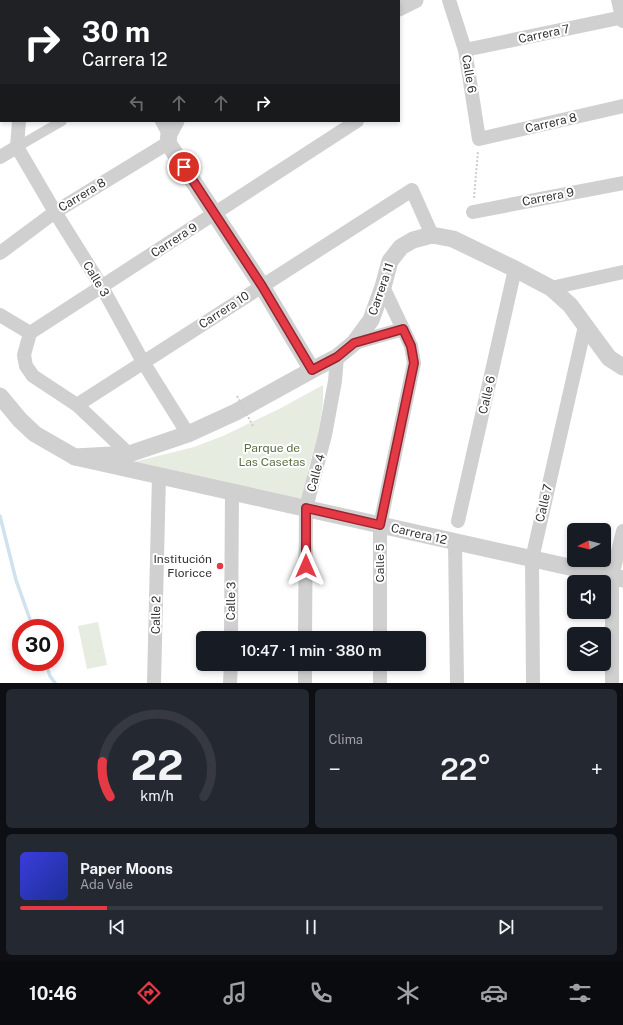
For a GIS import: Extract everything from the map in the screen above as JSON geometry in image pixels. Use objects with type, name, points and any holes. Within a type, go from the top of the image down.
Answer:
[{"type":"street","points":[[400,7],[414,0]]},
{"type":"street","name":"Calle 6","points":[[448,0],[465,50],[479,139]]},
{"type":"street","points":[[618,0],[623,19]]},
{"type":"street","name":"Carrera 7","points":[[465,50],[623,19]]},
{"type":"street","name":"Carrera 8","points":[[479,139],[623,106]]},
{"type":"street","points":[[17,147],[19,122]]},
{"type":"street","points":[[0,157],[60,122]]},
{"type":"street","name":"Carrera 9","points":[[30,333],[355,122]]},
{"type":"street","points":[[169,130],[214,214],[262,286],[312,370]]},
{"type":"street","name":"Carrera 8","points":[[0,253],[169,130]]},
{"type":"street","name":"Calle 3","points":[[17,147],[55,212],[102,287],[143,362],[188,434]]},
{"type":"street","name":"Carrera 9","points":[[473,212],[623,182]]},
{"type":"street","name":"Carrera 10","points":[[77,405],[412,190],[432,235]]},
{"type":"street","name":"Carrera 11","points":[[75,457],[128,454],[188,434],[236,412],[337,357],[354,343],[371,320],[383,287],[390,261],[401,247],[413,240],[432,235],[453,239],[551,288],[570,305],[609,358],[623,367]]},
{"type":"street","name":"Calle 6","points":[[458,521],[515,269]]},
{"type":"street","points":[[551,288],[623,272]]},
{"type":"street","name":"Calle 5","points":[[380,631],[380,525],[414,363],[411,346],[383,287]]},
{"type":"street","points":[[0,315],[30,333],[24,355],[26,366],[33,376],[77,405],[128,454]]},
{"type":"street","name":"Calle 7","points":[[533,683],[532,559],[585,326]]},
{"type":"street","points":[[354,343],[403,329]]},
{"type":"street","name":"Calle 4","points":[[305,631],[306,508],[325,436],[335,381],[337,357]]},
{"type":"street","name":"Carrera 12","points":[[0,396],[20,420],[35,434],[75,457],[618,578]]},
{"type":"street","name":"Calle 2","points":[[154,683],[158,475]]},
{"type":"street","name":"Calle 3","points":[[231,631],[232,492]]},
{"type":"street","points":[[612,683],[618,578],[623,531]]},
{"type":"street","points":[[455,542],[457,683]]},
{"type":"street","points":[[230,683],[231,671]]},
{"type":"street","points":[[305,671],[305,683]]},
{"type":"street","points":[[380,671],[380,683]]},
{"type":"path","points":[[473,212],[479,139]]},
{"type":"path","points":[[238,396],[253,426]]},
{"type":"green space","name":"Parque de Las Casetas","points":[[323,385],[323,403],[318,435],[308,469],[304,499],[255,492],[122,465],[194,447],[223,436],[279,409]]},
{"type":"green space","points":[[98,622],[107,665],[87,669],[78,626]]},
{"type":"waterway","points":[[0,516],[16,580],[30,619]]},
{"type":"waterway","points":[[48,671],[55,683]]},
{"type":"place","name":"Institución Floricce","points":[[220,566]]},
{"type":"route","points":[[184,167],[262,286],[312,370],[337,357],[354,343],[403,329],[411,346],[414,363],[380,525],[306,508],[306,566]]}]
